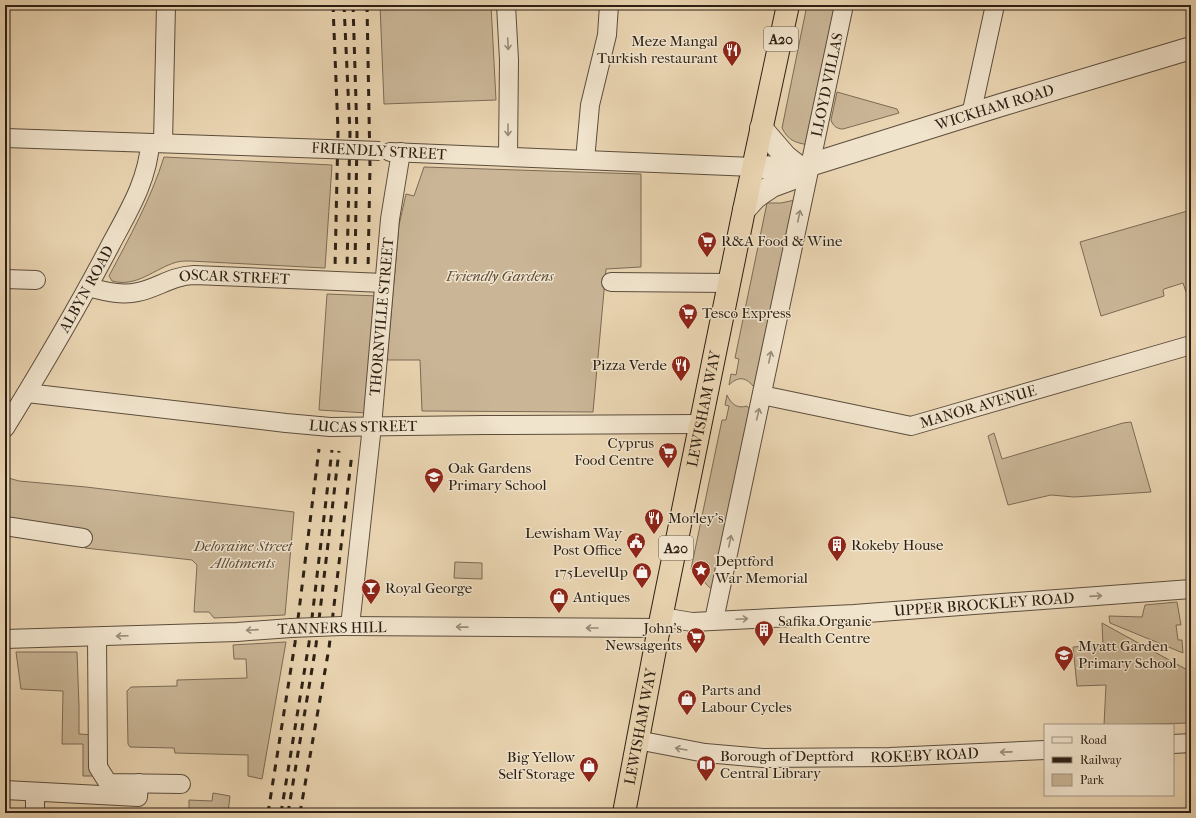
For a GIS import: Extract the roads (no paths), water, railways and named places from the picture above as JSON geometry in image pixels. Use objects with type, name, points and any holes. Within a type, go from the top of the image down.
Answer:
[{"type":"highway","name":"LEWISHAM WAY","points":[[624,813],[660,623],[729,283],[788,5]]},
{"type":"street","name":"ALBYN ROAD","points":[[5,428],[27,393],[88,287],[142,184],[156,143],[166,5]]},
{"type":"street","points":[[506,5],[509,60],[508,156]]},
{"type":"street","points":[[585,160],[590,105],[607,34],[609,5]]},
{"type":"street","name":"LLOYD VILLAS","points":[[805,167],[844,5]]},
{"type":"street","points":[[971,115],[995,5]]},
{"type":"street","name":"WICKHAM ROAD","points":[[753,168],[805,167],[1191,48]]},
{"type":"street","points":[[714,620],[762,395],[805,167],[786,157],[761,128]]},
{"type":"street","name":"FRIENDLY STREET","points":[[5,138],[508,156],[753,168]]},
{"type":"street","name":"THORNVILLE STREET","points":[[346,626],[372,426],[390,219],[401,152]]},
{"type":"street","name":"WICKHAM ROAD","points":[[744,210],[763,192],[772,186],[791,179],[805,167]]},
{"type":"street","name":"OSCAR STREET","points":[[88,287],[113,293],[137,293],[182,275],[384,283]]},
{"type":"street","points":[[5,279],[36,280]]},
{"type":"street","points":[[611,282],[729,283]]},
{"type":"street","name":"MANOR AVENUE","points":[[762,395],[912,426],[1191,345]]},
{"type":"street","name":"LUCAS STREET","points":[[27,393],[330,427],[701,424]]},
{"type":"street","points":[[5,526],[83,538]]},
{"type":"street","name":"UPPER BROCKLEY ROAD","points":[[714,620],[854,614],[1191,588]]},
{"type":"street","name":"TANNERS HILL","points":[[5,639],[237,632],[346,626],[660,623],[714,620]]},
{"type":"street","points":[[96,637],[98,767],[108,782],[182,784]]},
{"type":"street","name":"ROKEBY ROAD","points":[[637,740],[705,753],[763,758],[890,757],[1044,750]]},
{"type":"street","points":[[1174,744],[1191,743]]},
{"type":"street","points":[[5,790],[138,797],[139,783]]},
{"type":"street","points":[[35,792],[35,813]]},
{"type":"railway","points":[[333,5],[338,131],[335,268]]},
{"type":"railway","points":[[344,5],[350,133],[347,268]]},
{"type":"railway","points":[[353,5],[357,134],[355,269]]},
{"type":"railway","points":[[367,5],[370,166],[368,270]]},
{"type":"railway","points":[[268,813],[295,643],[319,449]]},
{"type":"railway","points":[[281,813],[309,643],[332,450]]},
{"type":"railway","points":[[288,813],[316,645],[339,451]]},
{"type":"railway","points":[[300,813],[329,648],[352,453]]},
{"type":"place","name":"Meze Mangal Turkish restaurant","points":[[732,67]]},
{"type":"place","name":"R&A Food & Wine","points":[[707,258]]},
{"type":"place","name":"Tesco Express","points":[[688,330]]},
{"type":"place","name":"Pizza Verde","points":[[681,382]]},
{"type":"place","name":"Cyprus Food Centre","points":[[668,469]]},
{"type":"place","name":"Oak Gardens Primary School","points":[[434,494]]},
{"type":"place","name":"Morley's","points":[[654,535]]},
{"type":"place","name":"Lewisham Way Post Office","points":[[636,559]]},
{"type":"place","name":"Rokeby House","points":[[837,562]]},
{"type":"place","name":"Deptford War Memorial","points":[[701,587]]},
{"type":"place","name":"175LevelUp","points":[[642,589]]},
{"type":"place","name":"Royal George","points":[[371,605]]},
{"type":"place","name":"Antiques","points":[[559,614]]},
{"type":"place","name":"Safika Organic Health Centre","points":[[764,647]]},
{"type":"place","name":"John's Newsagents","points":[[696,654]]},
{"type":"place","name":"Myatt Garden Primary School","points":[[1064,672]]},
{"type":"place","name":"Parts and Labour Cycles","points":[[687,716]]},
{"type":"place","name":"Borough of Deptford Central Library","points":[[706,782]]},
{"type":"place","name":"Big Yellow Self Storage","points":[[589,783]]},
{"type":"park label","name":"Friendly Gardens","points":[[500,276]]},
{"type":"park label","name":"Deloraine Street Allotments","points":[[243,554]]}]
